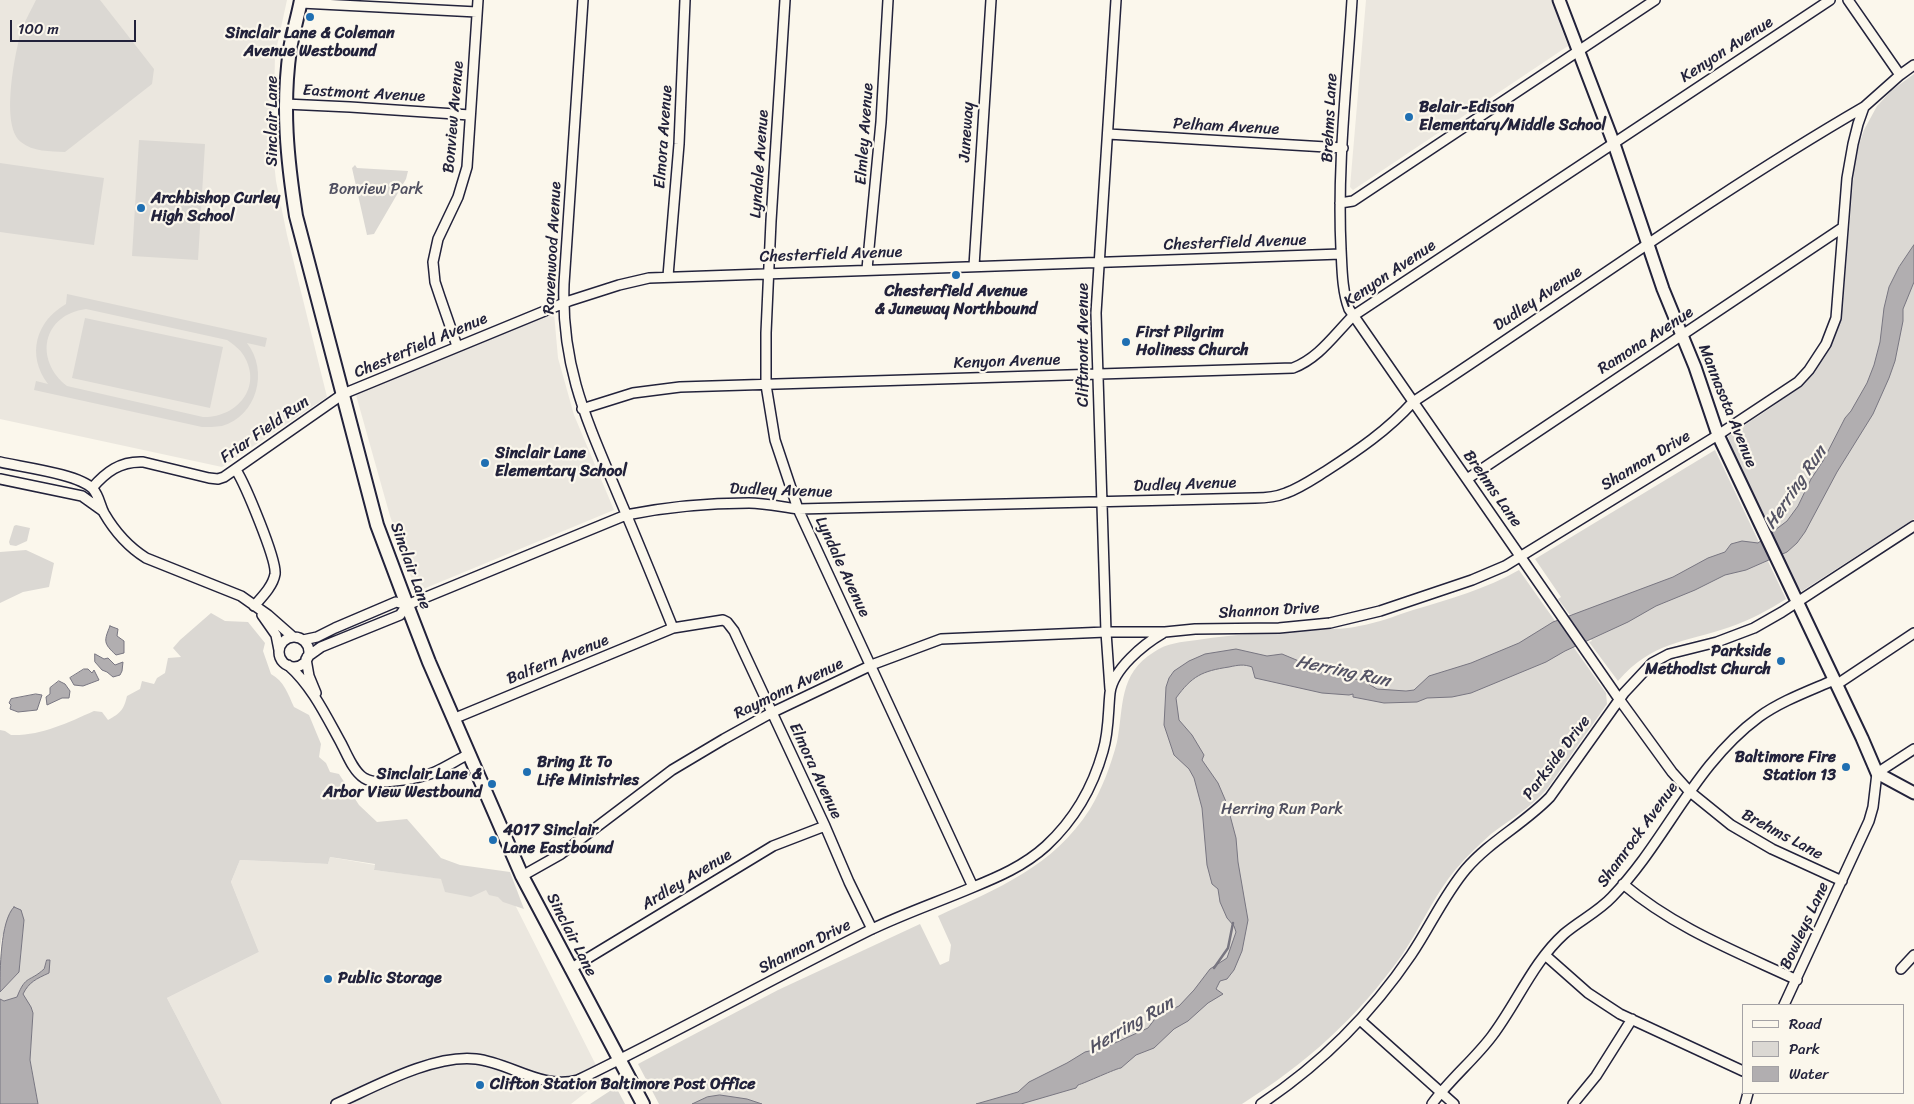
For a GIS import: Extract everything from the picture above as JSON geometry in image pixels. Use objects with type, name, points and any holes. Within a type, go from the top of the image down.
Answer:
[{"type":"main road","name":"Sinclair Lane","points":[[301,2],[290,50],[286,104],[288,164],[296,216],[377,525],[406,605],[453,719],[522,876],[643,1104]]},
{"type":"street","name":"Bonview Avenue","points":[[457,346],[440,297],[433,262],[438,239],[463,184],[467,167],[478,0]]},
{"type":"street","name":"Ravenwood Avenue","points":[[583,0],[563,303],[568,358],[582,409],[673,628]]},
{"type":"street","name":"Elmora Avenue","points":[[668,276],[679,144],[685,0]]},
{"type":"street","name":"Lyndale Avenue","points":[[785,0],[768,272],[766,385],[775,440],[798,509],[973,887]]},
{"type":"street","name":"Elmley Avenue","points":[[867,269],[881,130],[888,0]]},
{"type":"street","name":"Juneway","points":[[974,266],[991,0]]},
{"type":"street","name":"Cliftmont Avenue","points":[[1110,690],[1106,632],[1096,313],[1116,0]]},
{"type":"street","name":"Brehms Lane","points":[[1352,0],[1340,203],[1341,254],[1345,298],[1353,316],[1619,699],[1672,772],[1689,791],[1741,832],[1790,858],[1842,881]]},
{"type":"street","name":"Mannasota Avenue","points":[[1560,0],[1614,144],[1647,244],[1681,336],[1695,367],[1718,435],[1877,773]]},
{"type":"street","points":[[1340,203],[1353,201],[1655,0]]},
{"type":"street","name":"Kenyon Avenue","points":[[582,409],[633,393],[668,388],[1292,368],[1318,354],[1353,316],[1830,0]]},
{"type":"street","points":[[1848,0],[1900,75]]},
{"type":"street","points":[[301,2],[477,12]]},
{"type":"street","name":"Shannon Drive","points":[[1106,632],[1279,628],[1330,624],[1380,611],[1456,586],[1490,573],[1521,556],[1718,435],[1798,382],[1819,357],[1830,337],[1836,318],[1849,162],[1852,144],[1864,108],[1900,75],[1914,65]]},
{"type":"street","name":"Eastmont Avenue","points":[[286,104],[470,115]]},
{"type":"street","name":"Dudley Avenue","points":[[406,605],[626,515],[653,510],[750,503],[798,509],[1255,498],[1287,493],[1301,487],[1357,451],[1384,430],[1413,402],[1647,244],[1795,148],[1864,108]]},
{"type":"street","name":"Pelham Avenue","points":[[1108,134],[1343,148]]},
{"type":"street","name":"Ramona Avenue","points":[[1467,479],[1842,228]]},
{"type":"street","name":"Chesterfield Avenue","points":[[343,394],[563,303],[619,284],[649,278],[768,272],[1341,254]]},
{"type":"street","name":"Friar Field Run","points":[[92,488],[105,474],[135,462],[218,479],[236,470],[343,394]]},
{"type":"street","points":[[0,462],[78,479],[92,488],[101,502],[103,511],[122,540],[132,549],[146,558],[241,596],[294,637],[303,640],[317,637],[396,602],[406,605],[400,614],[321,647],[298,666],[288,665]]},
{"type":"street","points":[[236,470],[255,512],[275,567],[272,583],[254,606]]},
{"type":"street","points":[[0,479],[82,496],[103,511]]},
{"type":"street","name":"Parkside Drive","points":[[1261,1104],[1299,1077],[1325,1055],[1360,1020],[1403,966],[1466,870],[1485,850],[1536,811],[1550,797],[1619,699],[1640,674],[1659,658],[1679,650],[1717,642],[1768,621],[1914,526]]},
{"type":"street","points":[[254,606],[276,635],[281,659],[296,672],[318,701],[354,766],[364,778],[370,781],[386,782],[434,772],[468,754]]},
{"type":"street","name":"Elmora Avenue","points":[[673,628],[717,620],[727,622],[734,631],[872,929]]},
{"type":"street","name":"Balfern Avenue","points":[[453,719],[673,628]]},
{"type":"street","name":"Raymonn Avenue","points":[[522,876],[560,854],[678,766],[771,712],[871,666],[941,638],[1106,632]]},
{"type":"street","name":"Shannon Drive","points":[[336,1104],[408,1072],[452,1060],[477,1059],[547,1081],[566,1082],[578,1080],[872,929],[1016,868],[1046,847],[1080,806],[1096,774],[1104,749],[1109,715],[1110,690],[1122,669],[1133,655],[1147,643],[1165,632]]},
{"type":"street","name":"Shamrock Avenue","points":[[1432,1104],[1476,1056],[1545,956],[1564,934],[1610,899],[1623,884],[1689,791],[1724,748],[1761,716],[1785,702],[1835,683],[1914,633]]},
{"type":"street","points":[[279,651],[282,643],[294,637]]},
{"type":"street","points":[[303,640],[308,648],[309,676],[318,701]]},
{"type":"street","points":[[1914,749],[1877,773],[1914,793]]},
{"type":"street","name":"Bowleys Lane","points":[[1785,1004],[1869,821],[1873,807],[1877,773]]},
{"type":"street","name":"Ardley Avenue","points":[[570,969],[773,846],[825,826]]},
{"type":"street","points":[[1623,884],[1642,900],[1682,926],[1797,980]]},
{"type":"street","points":[[1901,969],[1914,955]]},
{"type":"street","points":[[1545,956],[1588,993],[1620,1014],[1742,1071]]},
{"type":"street","points":[[1573,1104],[1596,1076],[1632,1019]]},
{"type":"street","points":[[1360,1020],[1454,1104]]},
{"type":"shaded area","name":"Archbishop Curley High School","points":[[0,0],[287,0],[275,55],[273,153],[276,181],[287,235],[327,397],[222,467],[0,419]]},
{"type":"shaded area","name":"Belair-Edison Elementary/Middle School","points":[[1366,0],[1551,0],[1568,46],[1353,190],[1350,187]]},
{"type":"shaded area","name":"Sinclair Lane Elementary School","points":[[554,313],[558,358],[574,415],[614,510],[416,592],[390,516],[356,395]]},
{"type":"shaded area","points":[[330,857],[375,865],[374,870],[506,887],[603,1079],[571,1104],[222,1104],[167,998],[259,952],[231,882],[240,860],[328,864]]},
{"type":"green space","points":[[36,0],[100,0],[154,69],[152,84],[65,152],[31,148],[21,142],[15,134],[11,121],[11,89],[21,31]]},
{"type":"green space","points":[[1914,74],[1914,519],[1802,591],[1798,588],[1732,449],[1728,436],[1801,384],[1816,368],[1828,350],[1837,330],[1843,305],[1855,157],[1864,130],[1877,106],[1892,90]]},
{"type":"green space","points":[[139,140],[205,144],[198,260],[132,256]]},
{"type":"green space","points":[[0,163],[104,178],[94,245],[0,232]]},
{"type":"green space","name":"Bonview Park","points":[[355,165],[357,168],[408,171],[406,179],[374,234],[367,235],[352,168]]},
{"type":"green space","points":[[67,294],[267,338],[265,347],[247,343],[254,354],[258,379],[251,403],[244,413],[234,421],[222,426],[202,427],[34,390],[36,381],[48,384],[37,362],[36,350],[41,329],[56,311],[66,304]],"holes":[[[86,309],[227,340],[244,356],[249,368],[248,390],[235,407],[215,416],[203,417],[67,386],[50,364],[47,352],[48,340],[52,329],[60,320],[71,313]]]},
{"type":"green space","points":[[85,318],[223,347],[210,408],[72,378]]},
{"type":"green space","points":[[1715,450],[1786,599],[1737,624],[1670,645],[1657,651],[1631,668],[1618,681],[1589,642],[1592,641],[1573,614],[1570,615],[1558,599],[1561,597],[1535,559]]},
{"type":"green space","points":[[16,525],[30,528],[27,541],[16,546],[10,545],[9,542]]},
{"type":"green space","points":[[26,550],[54,563],[49,587],[23,592],[0,603],[0,552]]},
{"type":"green space","name":"Herring Run Park","points":[[1519,570],[1606,693],[1607,704],[1541,796],[1491,834],[1456,869],[1441,889],[1402,955],[1385,978],[1349,1019],[1310,1055],[1242,1104],[659,1104],[638,1064],[778,990],[920,924],[940,965],[949,961],[951,945],[938,916],[982,896],[1023,874],[1059,846],[1075,829],[1090,809],[1109,768],[1117,742],[1122,704],[1128,681],[1142,661],[1154,652],[1174,643],[1212,638],[1366,625],[1468,593],[1494,583]]},
{"type":"green space","points":[[211,613],[225,621],[248,622],[265,643],[263,651],[271,674],[282,684],[294,707],[309,715],[321,744],[319,757],[326,763],[330,772],[339,774],[359,805],[377,822],[407,819],[441,858],[460,865],[510,872],[524,909],[489,895],[486,890],[471,897],[445,892],[441,879],[374,870],[375,864],[330,857],[328,864],[240,860],[231,882],[259,952],[167,998],[222,1104],[38,1104],[30,1060],[33,1013],[23,994],[31,982],[49,973],[47,960],[44,969],[23,984],[17,997],[4,1001],[0,999],[0,992],[19,972],[24,920],[2,936],[0,948],[0,730],[11,735],[43,731],[94,711],[102,712],[108,720],[121,710],[127,696],[140,689],[142,681],[154,684],[157,678],[165,673],[168,658],[181,657],[173,648]]},
{"type":"green space","points":[[616,1087],[625,1104],[590,1104]]},
{"type":"water","name":"Herring Run","points":[[1914,245],[1914,282],[1903,309],[1903,321],[1895,361],[1889,378],[1873,414],[1837,472],[1805,532],[1787,552],[1746,570],[1725,575],[1656,606],[1628,622],[1565,651],[1546,662],[1471,693],[1452,697],[1427,698],[1417,702],[1384,703],[1353,697],[1353,694],[1322,693],[1255,678],[1252,667],[1244,665],[1205,673],[1187,684],[1176,698],[1179,720],[1192,735],[1204,755],[1202,760],[1218,783],[1227,804],[1236,838],[1248,920],[1242,951],[1234,970],[1227,979],[1220,981],[1216,989],[1223,994],[1208,1003],[1188,1021],[1174,1029],[1154,1048],[1136,1055],[1121,1068],[1078,1085],[1076,1088],[1021,1104],[976,1104],[1018,1092],[1029,1082],[1085,1052],[1106,1047],[1148,1028],[1157,1016],[1179,1006],[1210,969],[1227,958],[1236,932],[1220,902],[1218,889],[1212,884],[1207,865],[1202,808],[1194,778],[1189,769],[1174,755],[1164,725],[1166,687],[1174,671],[1189,661],[1205,654],[1236,649],[1267,656],[1282,654],[1306,664],[1328,668],[1341,677],[1362,680],[1377,689],[1414,690],[1429,676],[1471,663],[1519,643],[1553,622],[1673,577],[1708,558],[1725,552],[1731,544],[1742,541],[1758,543],[1787,521],[1798,506],[1845,418],[1867,383],[1880,342],[1884,308],[1889,287],[1899,267]]},
{"type":"water","points":[[110,626],[118,629],[117,636],[124,641],[124,653],[116,655],[107,645],[106,639]]},
{"type":"water","points":[[95,654],[104,659],[108,658],[115,665],[123,662],[120,675],[113,677],[102,670],[95,662]]},
{"type":"water","points":[[84,669],[88,669],[92,673],[94,670],[99,680],[83,686],[74,685],[70,678]]},
{"type":"water","points":[[59,681],[65,684],[70,691],[69,698],[62,698],[47,705],[46,697],[50,694],[50,688]]},
{"type":"water","points":[[36,694],[42,695],[37,710],[18,712],[10,709],[11,705],[9,703],[11,699]]},
{"type":"water","points":[[14,907],[21,910],[24,920],[19,972],[0,992],[3,935],[9,914]]},
{"type":"water","points":[[47,960],[50,960],[49,973],[33,981],[23,994],[33,1013],[30,1060],[38,1104],[0,1104],[0,999],[4,1001],[17,997],[23,985],[44,969]]},
{"type":"water","points":[[720,1095],[747,1099],[762,1104],[692,1104],[707,1097]]},
{"type":"waterway","name":"Herring Run","points":[[1214,968],[1228,948],[1233,923]]},
{"type":"place","name":"Sinclair Lane & Coleman Avenue Westbound","points":[[310,17]]},
{"type":"place","name":"Belair-Edison Elementary/Middle School","points":[[1409,117]]},
{"type":"place","name":"Archbishop Curley High School","points":[[141,208]]},
{"type":"place","name":"Chesterfield Avenue & Juneway Northbound","points":[[956,275]]},
{"type":"place","name":"First Pilgrim Holiness Church","points":[[1126,342]]},
{"type":"place","name":"Sinclair Lane Elementary School","points":[[485,463]]},
{"type":"place","name":"Parkside Methodist Church","points":[[1781,661]]},
{"type":"place","name":"Baltimore Fire Station 13","points":[[1846,767]]},
{"type":"place","name":"Bring It To Life Ministries","points":[[527,772]]},
{"type":"place","name":"Sinclair Lane & Arbor View Westbound","points":[[492,784]]},
{"type":"place","name":"4017 Sinclair Lane Eastbound","points":[[493,840]]},
{"type":"place","name":"Public Storage","points":[[328,979]]},
{"type":"place","name":"Clifton Station Baltimore Post Office","points":[[480,1085]]}]
